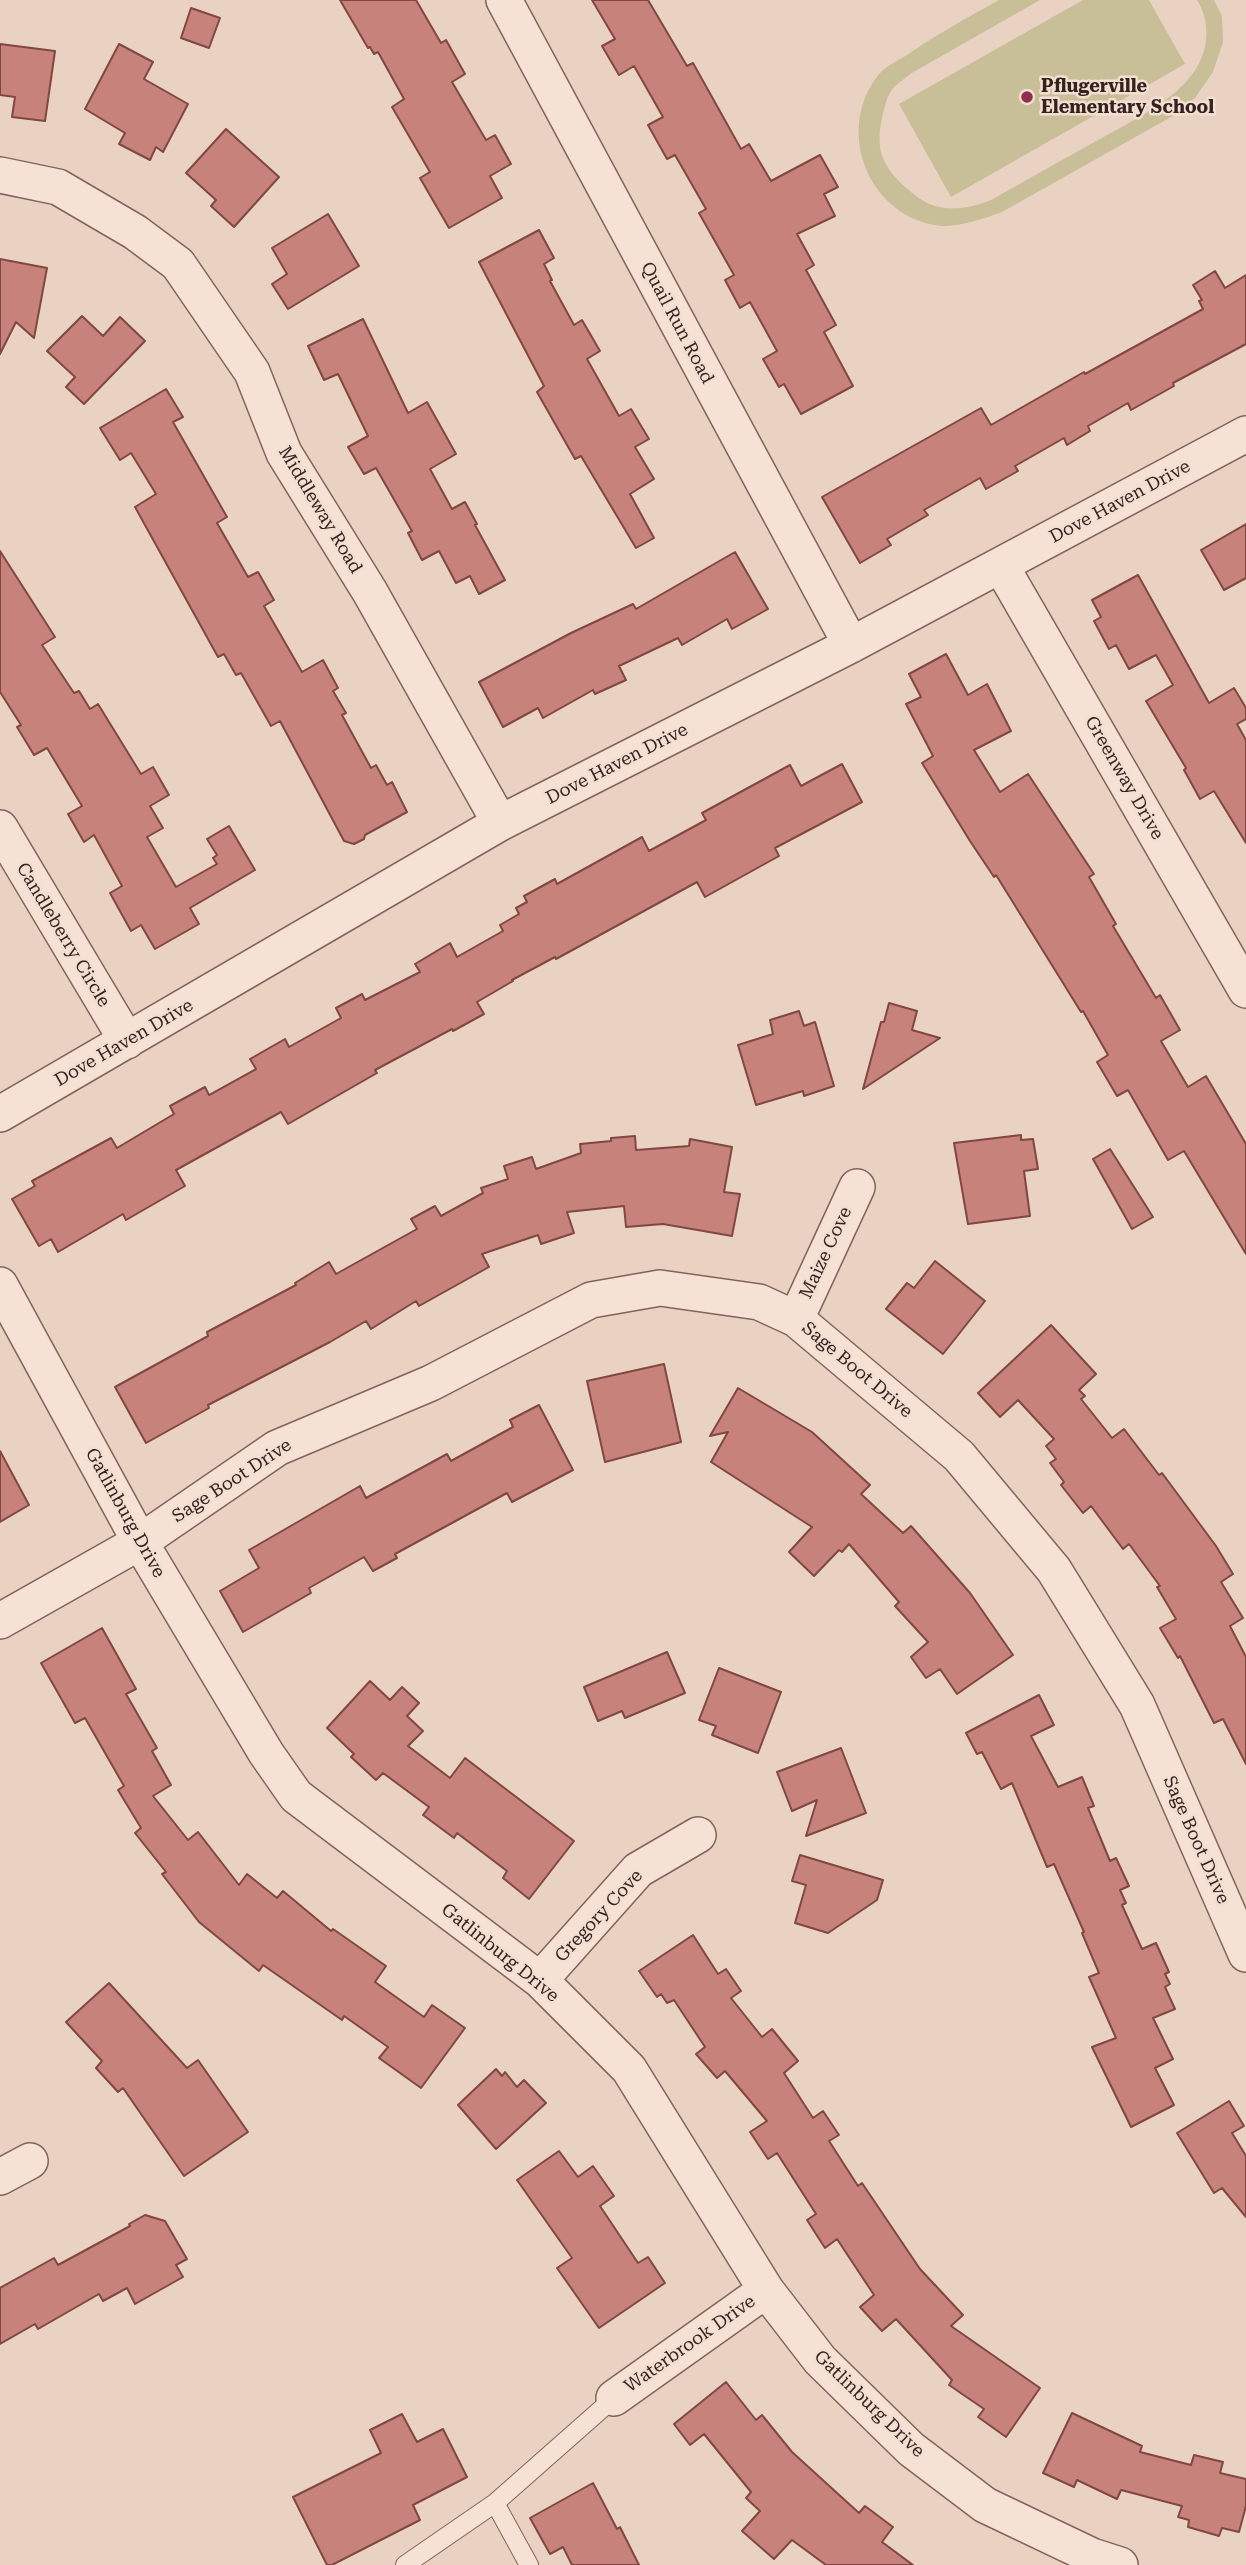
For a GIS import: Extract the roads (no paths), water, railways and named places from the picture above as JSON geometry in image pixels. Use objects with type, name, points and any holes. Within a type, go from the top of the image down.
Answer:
[{"type":"street","name":"Quail Run Road","points":[[504,0],[850,645]]},
{"type":"street","name":"Middleway Road","points":[[0,175],[58,187],[135,232],[178,264],[252,372],[284,453],[370,592],[500,823]]},
{"type":"street","name":"Dove Haven Drive","points":[[0,1114],[500,823],[850,645],[1246,434]]},
{"type":"street","name":"Greenway Drive","points":[[1001,566],[1246,990]]},
{"type":"street","name":"Candleberry Circle","points":[[0,828],[127,1041]]},
{"type":"street","name":"Maize Cove","points":[[796,1319],[857,1186]]},
{"type":"street","name":"Gatlinburg Drive","points":[[0,1285],[140,1542],[266,1754],[296,1796],[540,1980],[629,2069],[766,2290],[820,2360],[911,2449],[985,2505],[1092,2556],[1120,2565]]},
{"type":"street","name":"Sage Boot Drive","points":[[0,1621],[140,1542],[277,1448],[431,1383],[591,1300],[660,1288],[759,1302],[796,1319],[959,1456],[1054,1570],[1137,1705],[1246,1954]]},
{"type":"street","name":"Gregory Cove","points":[[540,1980],[638,1870],[698,1835]]},
{"type":"street","name":"Waterbrook Drive","points":[[614,2398],[766,2290]]},
{"type":"lane","points":[[405,2565],[495,2503],[614,2398]]},
{"type":"lane","points":[[495,2503],[529,2565]]},
{"type":"place","name":"Pflugerville Elementary School","points":[[1027,97]]}]
